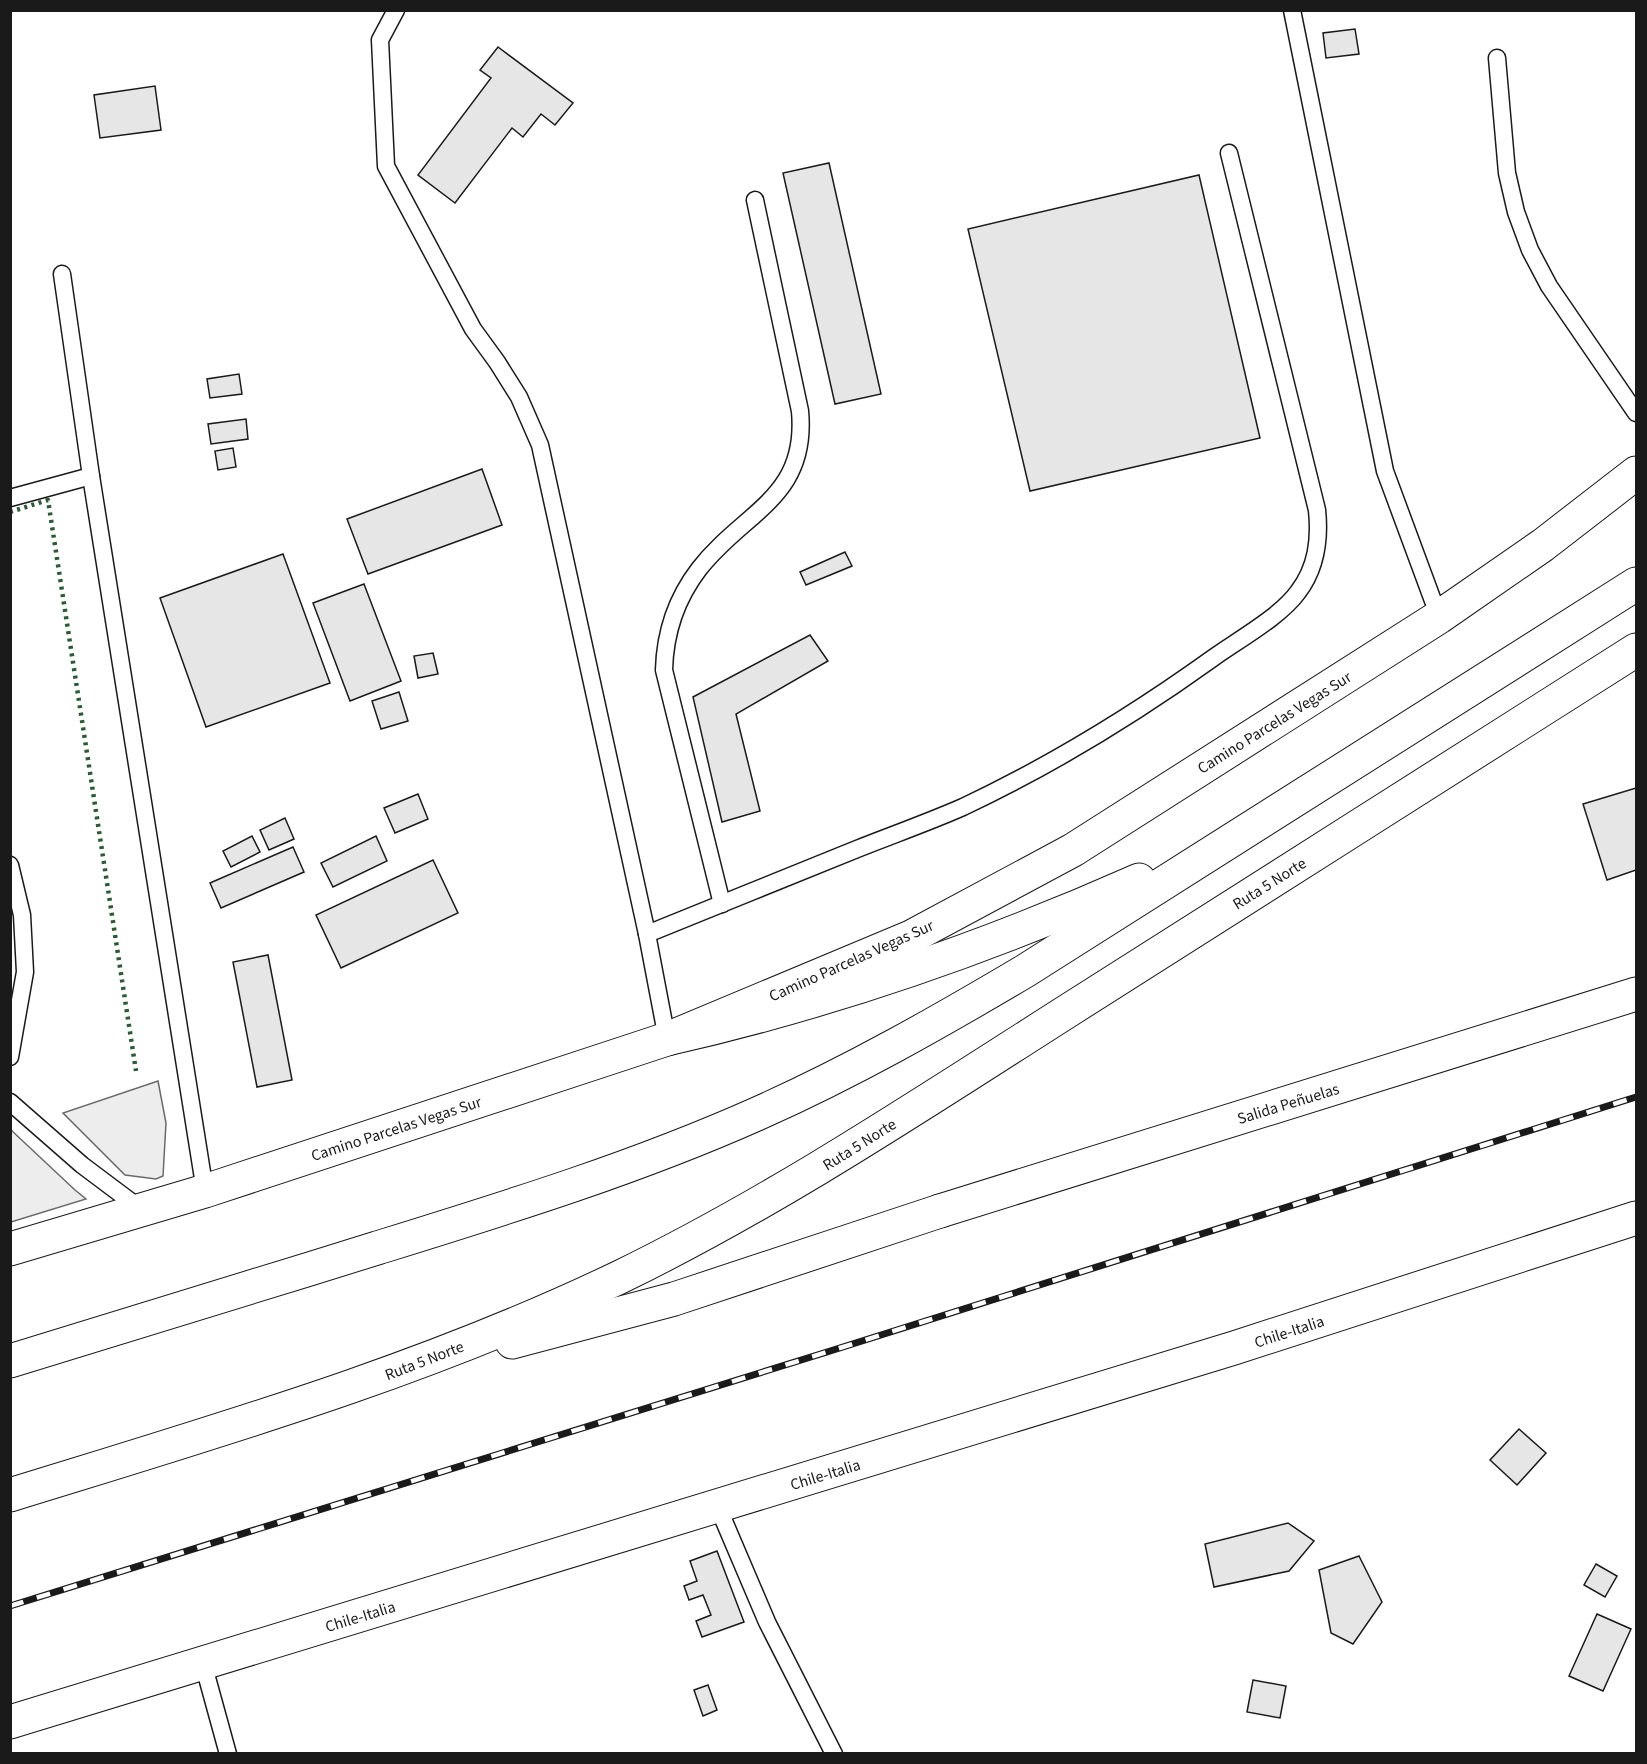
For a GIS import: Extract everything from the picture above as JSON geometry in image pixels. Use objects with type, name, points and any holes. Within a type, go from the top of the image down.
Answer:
[{"type":"main road","name":"Camino Parcelas Vegas Sur","points":[[10,1249],[205,1191],[667,1040],[911,937],[1073,850],[1439,617],[1543,545],[1636,472]]},
{"type":"main road","points":[[10,1361],[498,1210],[657,1155],[758,1114],[862,1063],[965,1007],[1636,584]]},
{"type":"main road","name":"Ruta 5 Norte","points":[[10,1495],[286,1409],[426,1360],[519,1323],[619,1277],[710,1231],[797,1182],[1636,650]]},
{"type":"main road","points":[[667,1040],[815,1002],[945,959],[1120,889],[1237,837]]},
{"type":"main road","name":"Salida Peñuelas","points":[[426,1360],[506,1344],[674,1299],[940,1211],[1636,994]]},
{"type":"main road","name":"Chile-Italia","points":[[10,1722],[1234,1348],[1636,1218]]},
{"type":"lane","points":[[396,10],[380,40],[386,166],[473,329],[498,362],[519,397],[540,445],[647,934],[667,1040]]},
{"type":"lane","points":[[1292,10],[1385,471],[1439,617]]},
{"type":"lane","points":[[1497,58],[1507,174],[1516,213],[1530,250],[1549,286],[1636,412]]},
{"type":"lane","points":[[647,934],[962,807],[1035,769],[1106,728],[1195,671],[1283,608],[1298,592],[1310,573],[1317,552],[1319,531],[1317,510],[1229,153]]},
{"type":"lane","points":[[722,904],[664,670],[665,649],[675,608],[687,586],[716,550],[782,488],[792,471],[802,431],[800,411],[755,200]]},
{"type":"lane","points":[[62,274],[91,476],[205,1191]]},
{"type":"lane","points":[[10,498],[91,476]]},
{"type":"lane","points":[[10,865],[22,915],[25,972],[10,1057]]},
{"type":"lane","points":[[10,1102],[82,1165],[142,1210]]},
{"type":"lane","points":[[718,1507],[768,1622],[834,1754]]},
{"type":"lane","points":[[202,1663],[228,1754]]},
{"type":"shaded area","points":[[158,1081],[166,1123],[163,1176],[156,1179],[125,1175],[63,1113]]},
{"type":"shaded area","points":[[11,1130],[75,1190],[86,1199],[11,1222]]},
{"type":"building","points":[[1355,29],[1359,54],[1326,58],[1323,33]]},
{"type":"building","points":[[498,47],[573,103],[555,125],[541,114],[523,137],[512,128],[455,203],[418,175],[491,78],[480,70]]},
{"type":"building","points":[[155,86],[161,130],[100,138],[94,95]]},
{"type":"building","points":[[829,163],[881,394],[835,404],[783,173]]},
{"type":"building","points":[[1199,175],[1260,438],[1030,491],[968,229]]},
{"type":"building","points":[[239,374],[242,394],[210,398],[207,379]]},
{"type":"building","points":[[246,419],[248,439],[211,444],[208,424]]},
{"type":"building","points":[[233,448],[236,467],[218,470],[215,451]]},
{"type":"building","points":[[482,469],[502,525],[368,574],[347,519]]},
{"type":"building","points":[[845,552],[852,566],[806,585],[800,572]]},
{"type":"building","points":[[283,554],[330,683],[206,727],[160,598]]},
{"type":"building","points":[[364,584],[401,681],[350,701],[313,603]]},
{"type":"building","points":[[810,635],[828,661],[736,714],[760,811],[722,822],[693,697]]},
{"type":"building","points":[[433,653],[438,674],[418,678],[414,656]]},
{"type":"building","points":[[399,692],[408,721],[381,729],[372,701]]},
{"type":"building","points":[[1636,788],[1636,870],[1607,880],[1583,804]]},
{"type":"building","points":[[418,794],[428,819],[395,833],[384,808]]},
{"type":"building","points":[[285,818],[294,839],[269,850],[260,830]]},
{"type":"building","points":[[252,836],[260,852],[231,867],[223,851]]},
{"type":"building","points":[[376,836],[387,861],[333,887],[321,863]]},
{"type":"building","points":[[293,847],[304,872],[221,908],[210,883]]},
{"type":"building","points":[[433,860],[458,913],[341,968],[316,915]]},
{"type":"building","points":[[268,955],[292,1080],[257,1087],[233,962]]},
{"type":"building","points":[[1519,1429],[1546,1453],[1517,1485],[1490,1460]]},
{"type":"building","points":[[1288,1523],[1314,1541],[1289,1571],[1214,1587],[1205,1544]]},
{"type":"building","points":[[717,1551],[744,1622],[702,1637],[696,1621],[711,1615],[703,1595],[689,1600],[684,1586],[697,1581],[690,1561]]},
{"type":"building","points":[[1359,1556],[1382,1602],[1353,1644],[1331,1633],[1319,1570]]},
{"type":"building","points":[[1596,1564],[1617,1576],[1605,1597],[1584,1585]]},
{"type":"building","points":[[1597,1614],[1631,1629],[1603,1691],[1569,1676]]},
{"type":"building","points":[[1253,1680],[1286,1686],[1280,1718],[1247,1712]]},
{"type":"building","points":[[708,1685],[717,1710],[703,1716],[694,1690]]},
{"type":"railway","points":[[10,1606],[1636,1097]]},
{"type":"hedge","points":[[10,512],[48,500],[136,1071]]}]
